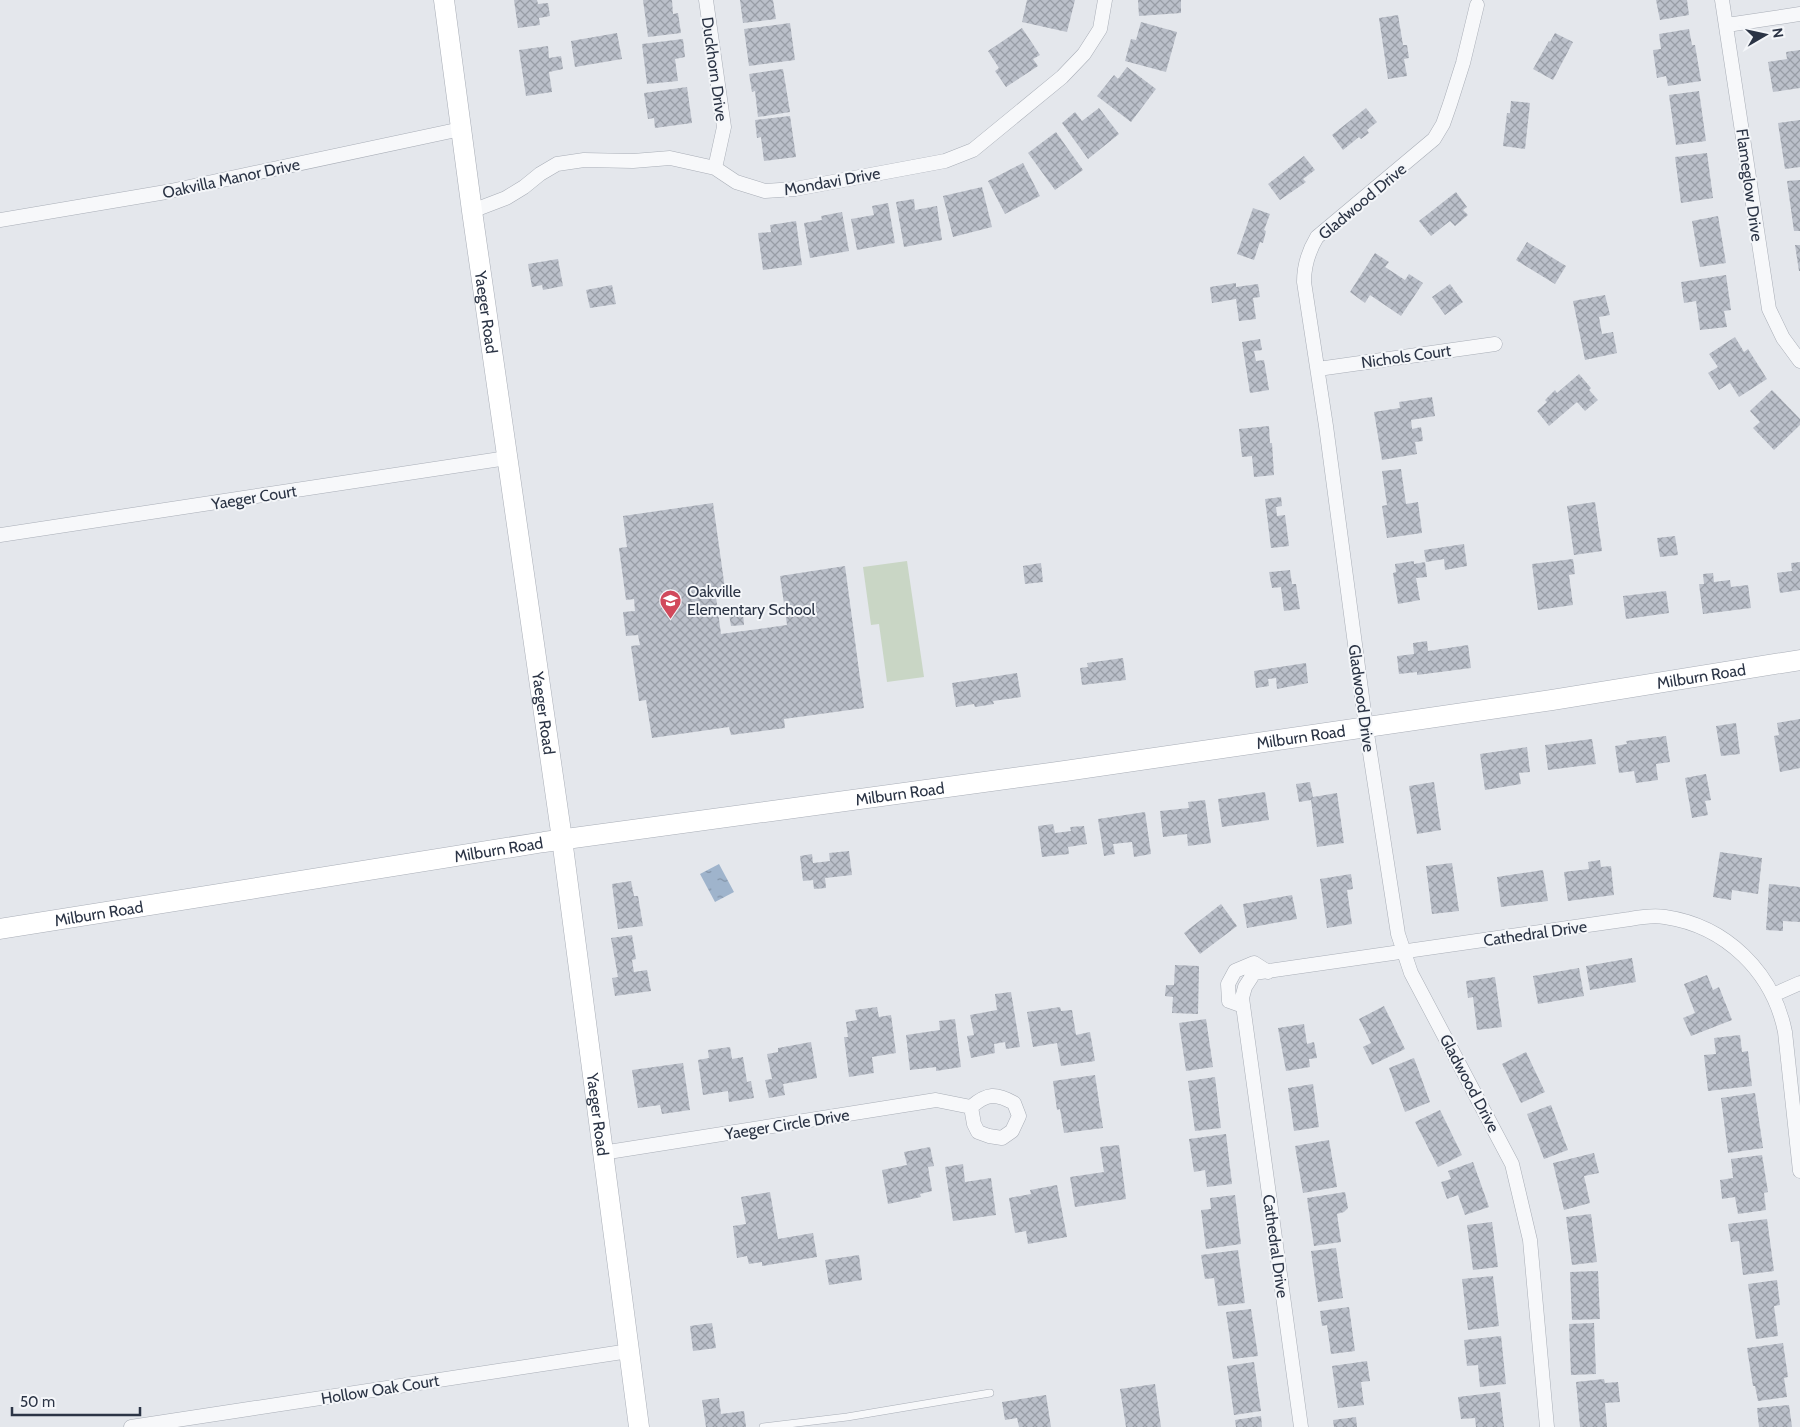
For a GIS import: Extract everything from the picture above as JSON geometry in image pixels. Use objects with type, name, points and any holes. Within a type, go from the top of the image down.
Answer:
[{"type":"street","name":"Yaeger Road","points":[[444,0],[472,211],[562,839],[639,1427]]},
{"type":"street","name":"Duckhorn Drive","points":[[706,0],[724,126],[715,168]]},
{"type":"street","name":"Mondavi Drive","points":[[472,211],[506,198],[557,164],[584,160],[670,158],[715,168],[736,182],[765,191],[795,189],[945,161],[973,150],[1062,77],[1084,54],[1100,29],[1105,0]]},
{"type":"street","name":"Flameglow Drive","points":[[1722,0],[1769,309],[1783,338],[1800,361]]},
{"type":"street","name":"Gladwood Drive","points":[[1477,5],[1450,104],[1443,124],[1434,139],[1317,237],[1308,251],[1304,268],[1304,282],[1318,368],[1366,728],[1393,912],[1403,952],[1411,973],[1512,1164],[1530,1240],[1548,1427]]},
{"type":"street","points":[[1727,25],[1800,14]]},
{"type":"street","name":"Oakvilla Manor Drive","points":[[0,220],[166,192],[461,129]]},
{"type":"street","name":"Nichols Court","points":[[1318,368],[1495,344]]},
{"type":"street","name":"Yaeger Court","points":[[0,535],[507,458]]},
{"type":"street","name":"Milburn Road","points":[[0,929],[562,839],[1018,778],[1366,728],[1800,660]]},
{"type":"street","name":"Cathedral Drive","points":[[1302,1427],[1242,998],[1245,987],[1254,973],[1630,919],[1664,917],[1692,924],[1720,937],[1744,955],[1761,974],[1781,1012],[1785,1032],[1800,1172]]},
{"type":"street","points":[[1773,995],[1800,982]]},
{"type":"street","name":"Yaeger Circle Drive","points":[[602,1153],[936,1100],[971,1107]]},
{"type":"street","name":"Hollow Oak Court","points":[[130,1427],[629,1351]]},
{"type":"lane","points":[[763,1427],[847,1417],[990,1393]]},
{"type":"green space","points":[[907,561],[924,677],[887,682],[879,624],[871,625],[863,567]]},
{"type":"water","points":[[719,864],[734,892],[715,902],[700,874]]},
{"type":"building","points":[[514,0],[537,0],[538,4],[548,3],[550,16],[539,18],[540,25],[518,28]]},
{"type":"building","points":[[643,0],[672,0],[673,14],[678,13],[681,33],[648,37]]},
{"type":"building","points":[[740,0],[773,0],[776,19],[743,23]]},
{"type":"building","points":[[1027,0],[1075,0],[1067,32],[1022,22]]},
{"type":"building","points":[[1138,0],[1181,0],[1181,13],[1139,16]]},
{"type":"building","points":[[1656,0],[1687,0],[1689,15],[1660,20]]},
{"type":"building","points":[[1398,15],[1403,45],[1407,45],[1409,58],[1404,59],[1407,76],[1388,79],[1379,18]]},
{"type":"building","points":[[1141,22],[1177,32],[1166,72],[1125,61],[1131,39],[1136,40]]},
{"type":"building","points":[[790,23],[795,60],[749,66],[744,29]]},
{"type":"building","points":[[1022,28],[1040,55],[1033,59],[1038,66],[1006,87],[995,71],[999,68],[988,51]]},
{"type":"building","points":[[1689,29],[1692,45],[1695,45],[1701,81],[1668,86],[1666,76],[1657,78],[1653,50],[1661,49],[1659,34]]},
{"type":"building","points":[[617,33],[622,59],[575,67],[571,41]]},
{"type":"building","points":[[1555,33],[1573,42],[1553,80],[1533,69]]},
{"type":"building","points":[[683,39],[685,57],[675,59],[678,81],[647,84],[642,44]]},
{"type":"building","points":[[548,46],[549,58],[561,56],[563,69],[549,72],[552,92],[526,96],[519,50]]},
{"type":"building","points":[[1800,50],[1800,88],[1773,92],[1768,62],[1787,59],[1786,52]]},
{"type":"building","points":[[1127,67],[1156,89],[1131,122],[1097,96],[1114,75],[1118,79]]},
{"type":"building","points":[[783,69],[790,112],[758,117],[755,91],[752,92],[749,74]]},
{"type":"building","points":[[687,87],[692,123],[655,128],[654,118],[648,119],[644,93]]},
{"type":"building","points":[[1699,91],[1706,141],[1676,145],[1669,95]]},
{"type":"building","points":[[1511,101],[1530,103],[1525,149],[1503,146],[1507,113],[1510,113]]},
{"type":"building","points":[[1099,108],[1119,134],[1088,159],[1062,123],[1075,112],[1082,121]]},
{"type":"building","points":[[1366,108],[1377,122],[1367,130],[1369,133],[1361,139],[1359,137],[1343,150],[1332,135]]},
{"type":"building","points":[[790,116],[796,157],[764,161],[761,137],[757,138],[755,120]]},
{"type":"building","points":[[1800,120],[1800,167],[1785,169],[1778,123]]},
{"type":"building","points":[[1056,132],[1083,170],[1055,190],[1028,153]]},
{"type":"building","points":[[1707,153],[1713,198],[1681,203],[1675,157]]},
{"type":"building","points":[[1304,156],[1315,170],[1303,179],[1306,182],[1280,200],[1268,184]]},
{"type":"building","points":[[1023,163],[1040,196],[1005,214],[988,181]]},
{"type":"building","points":[[1800,180],[1800,231],[1794,231],[1787,181]]},
{"type":"building","points":[[982,187],[992,227],[953,237],[943,196]]},
{"type":"building","points":[[1456,192],[1467,207],[1463,210],[1468,215],[1455,226],[1450,221],[1431,236],[1419,221]]},
{"type":"building","points":[[914,199],[915,210],[937,206],[942,240],[904,247],[896,202]]},
{"type":"building","points":[[888,203],[895,243],[857,250],[851,219],[874,215],[872,206]]},
{"type":"building","points":[[1253,208],[1270,214],[1264,230],[1266,231],[1263,243],[1260,242],[1254,260],[1237,254]]},
{"type":"building","points":[[842,212],[849,251],[810,258],[804,223],[822,220],[821,216]]},
{"type":"building","points":[[1718,216],[1726,263],[1700,267],[1692,221]]},
{"type":"building","points":[[796,221],[802,265],[763,270],[758,233],[771,232],[770,225]]},
{"type":"building","points":[[1527,242],[1566,266],[1555,284],[1516,260]]},
{"type":"building","points":[[1795,245],[1800,245],[1800,271],[1799,271]]},
{"type":"building","points":[[1375,253],[1389,262],[1385,267],[1405,280],[1409,274],[1423,283],[1401,316],[1370,295],[1365,303],[1350,292]]},
{"type":"building","points":[[558,259],[563,286],[543,290],[542,285],[532,287],[528,264]]},
{"type":"building","points":[[1726,275],[1731,310],[1724,311],[1727,327],[1700,330],[1696,301],[1684,303],[1681,282]]},
{"type":"building","points":[[1236,283],[1236,287],[1258,284],[1260,297],[1253,298],[1256,319],[1239,321],[1236,299],[1212,303],[1210,287]]},
{"type":"building","points":[[1450,284],[1463,302],[1445,315],[1432,297]]},
{"type":"building","points":[[612,285],[616,304],[590,308],[586,290]]},
{"type":"building","points":[[1605,295],[1610,315],[1599,317],[1602,334],[1613,332],[1617,353],[1585,360],[1573,301]]},
{"type":"building","points":[[1735,337],[1744,352],[1748,349],[1767,379],[1739,397],[1730,383],[1719,390],[1708,373],[1718,367],[1709,354]]},
{"type":"building","points":[[1260,339],[1262,350],[1254,351],[1256,361],[1264,360],[1269,390],[1250,393],[1242,342]]},
{"type":"building","points":[[1579,374],[1598,400],[1585,411],[1577,402],[1549,426],[1537,411],[1547,402],[1545,400],[1555,390],[1557,393]]},
{"type":"building","points":[[1772,390],[1800,419],[1800,425],[1774,450],[1753,428],[1760,422],[1750,411]]},
{"type":"building","points":[[1432,397],[1435,416],[1411,420],[1412,429],[1421,427],[1423,441],[1415,442],[1417,454],[1382,460],[1374,412],[1400,408],[1399,402]]},
{"type":"building","points":[[1269,426],[1274,475],[1254,477],[1252,456],[1242,457],[1239,429]]},
{"type":"building","points":[[1401,469],[1406,504],[1418,502],[1422,533],[1387,538],[1382,506],[1387,505],[1382,471]]},
{"type":"building","points":[[1281,497],[1282,506],[1276,507],[1277,516],[1285,515],[1289,546],[1271,548],[1265,499]]},
{"type":"building","points":[[1595,502],[1602,551],[1574,555],[1567,506]]},
{"type":"building","name":"Oakville Elementary School","points":[[713,503],[726,596],[716,597],[721,634],[787,625],[780,576],[845,566],[864,708],[784,719],[785,728],[731,735],[729,727],[652,738],[646,700],[639,701],[631,646],[640,645],[638,635],[626,636],[623,612],[635,611],[634,599],[626,600],[619,548],[627,547],[623,516]]},
{"type":"building","points":[[1675,536],[1678,555],[1660,557],[1657,538]]},
{"type":"building","points":[[1464,544],[1467,566],[1445,570],[1444,559],[1426,562],[1424,550]]},
{"type":"building","points":[[1573,559],[1575,574],[1569,575],[1573,605],[1538,610],[1532,564]]},
{"type":"building","points":[[1414,561],[1414,564],[1425,562],[1427,577],[1416,578],[1420,600],[1398,604],[1393,573],[1396,572],[1395,564]]},
{"type":"building","points":[[1800,562],[1800,590],[1780,593],[1777,573],[1792,571],[1791,563]]},
{"type":"building","points":[[1041,563],[1043,582],[1025,584],[1023,566]]},
{"type":"building","points":[[1290,570],[1292,584],[1296,584],[1300,609],[1284,611],[1281,587],[1272,588],[1269,572]]},
{"type":"building","points":[[1713,573],[1714,582],[1730,580],[1731,587],[1748,585],[1751,608],[1703,614],[1699,584],[1704,584],[1703,574]]},
{"type":"building","points":[[1666,591],[1669,613],[1626,619],[1623,596]]},
{"type":"building","points":[[743,612],[744,625],[731,626],[729,614]]},
{"type":"building","points":[[1427,641],[1428,651],[1468,645],[1471,668],[1417,675],[1417,672],[1399,674],[1397,656],[1414,654],[1413,643]]},
{"type":"building","points":[[1123,658],[1126,680],[1082,685],[1080,668],[1088,667],[1087,663]]},
{"type":"building","points":[[1306,663],[1308,683],[1277,689],[1276,678],[1268,679],[1269,686],[1256,688],[1254,671]]},
{"type":"building","points":[[1017,673],[1021,697],[993,701],[994,704],[975,707],[974,704],[956,707],[952,683]]},
{"type":"building","points":[[1800,719],[1800,768],[1780,772],[1774,736],[1779,735],[1777,723]]},
{"type":"building","points":[[1736,723],[1740,754],[1721,756],[1716,726]]},
{"type":"building","points":[[1666,736],[1670,762],[1656,764],[1658,780],[1636,783],[1634,771],[1619,773],[1615,746],[1627,744],[1626,741]]},
{"type":"building","points":[[1592,739],[1596,764],[1548,770],[1545,745]]},
{"type":"building","points":[[1527,747],[1530,772],[1519,773],[1521,784],[1485,790],[1480,754]]},
{"type":"building","points":[[1706,774],[1711,800],[1705,801],[1708,815],[1692,818],[1685,778]]},
{"type":"building","points":[[1310,782],[1313,797],[1337,793],[1344,843],[1317,847],[1311,800],[1299,802],[1296,784]]},
{"type":"building","points":[[1434,782],[1441,830],[1417,834],[1409,786]]},
{"type":"building","points":[[1265,792],[1269,820],[1222,827],[1218,799]]},
{"type":"building","points":[[1205,800],[1211,843],[1188,846],[1187,834],[1163,837],[1160,811],[1189,808],[1188,802]]},
{"type":"building","points":[[1145,812],[1151,854],[1134,857],[1132,842],[1113,844],[1115,854],[1104,856],[1098,819]]},
{"type":"building","points":[[1053,824],[1055,833],[1071,831],[1070,827],[1084,826],[1087,844],[1068,847],[1069,854],[1042,857],[1038,826]]},
{"type":"building","points":[[849,851],[852,875],[825,878],[826,888],[814,889],[813,880],[803,881],[800,856],[812,854],[813,863],[830,861],[829,853]]},
{"type":"building","points":[[1720,852],[1762,858],[1758,894],[1732,890],[1731,900],[1713,897]]},
{"type":"building","points":[[1600,860],[1601,867],[1611,866],[1614,895],[1568,901],[1564,872],[1589,869],[1588,862]]},
{"type":"building","points":[[1452,863],[1459,911],[1432,914],[1426,866]]},
{"type":"building","points":[[1543,870],[1548,901],[1501,907],[1497,877]]},
{"type":"building","points":[[1351,874],[1353,889],[1347,890],[1352,924],[1327,928],[1320,879]]},
{"type":"building","points":[[631,881],[634,896],[638,896],[643,926],[618,929],[612,884]]},
{"type":"building","points":[[1769,884],[1800,887],[1800,922],[1783,921],[1783,931],[1766,930]]},
{"type":"building","points":[[1292,895],[1297,919],[1247,928],[1243,904]]},
{"type":"building","points":[[1221,904],[1237,926],[1200,954],[1184,933]]},
{"type":"building","points":[[632,935],[636,959],[632,960],[634,972],[647,970],[651,991],[615,996],[612,978],[618,977],[611,938]]},
{"type":"building","points":[[1632,958],[1636,982],[1590,990],[1586,966]]},
{"type":"building","points":[[1175,965],[1199,966],[1198,1014],[1172,1013],[1173,997],[1165,996],[1166,985],[1174,985]]},
{"type":"building","points":[[1579,968],[1584,996],[1538,1004],[1533,976]]},
{"type":"building","points":[[1707,975],[1713,990],[1719,987],[1732,1020],[1691,1036],[1683,1018],[1695,1013],[1684,984]]},
{"type":"building","points":[[1495,977],[1502,1027],[1477,1030],[1473,997],[1468,998],[1466,981]]},
{"type":"building","points":[[1011,992],[1020,1047],[1006,1049],[1005,1042],[994,1044],[995,1053],[971,1058],[967,1036],[974,1035],[970,1015],[997,1010],[995,994]]},
{"type":"building","points":[[1384,1006],[1405,1049],[1372,1065],[1363,1047],[1371,1043],[1359,1019]]},
{"type":"building","points":[[877,1007],[879,1017],[891,1015],[896,1053],[872,1057],[874,1073],[849,1077],[844,1037],[848,1037],[846,1022],[857,1020],[855,1010]]},
{"type":"building","points":[[1060,1007],[1061,1011],[1072,1010],[1076,1035],[1090,1032],[1095,1061],[1061,1066],[1057,1043],[1033,1047],[1027,1012]]},
{"type":"building","points":[[955,1019],[961,1067],[936,1071],[936,1067],[910,1070],[906,1035],[940,1030],[939,1021]]},
{"type":"building","points":[[1206,1019],[1213,1067],[1186,1071],[1179,1023]]},
{"type":"building","points":[[1304,1024],[1307,1044],[1314,1042],[1317,1058],[1309,1059],[1310,1067],[1286,1071],[1278,1028]]},
{"type":"building","points":[[1740,1035],[1742,1052],[1748,1051],[1752,1086],[1708,1091],[1704,1055],[1716,1054],[1714,1038]]},
{"type":"building","points":[[811,1042],[817,1078],[783,1084],[785,1095],[769,1098],[765,1080],[772,1079],[767,1054],[778,1052],[778,1048]]},
{"type":"building","points":[[730,1047],[732,1059],[743,1057],[747,1082],[751,1081],[754,1098],[729,1102],[728,1091],[703,1095],[698,1060],[709,1058],[708,1050]]},
{"type":"building","points":[[1526,1052],[1545,1092],[1521,1103],[1502,1064]]},
{"type":"building","points":[[1414,1058],[1430,1102],[1405,1112],[1389,1068]]},
{"type":"building","points":[[683,1063],[690,1110],[662,1114],[660,1105],[638,1108],[632,1070]]},
{"type":"building","points":[[1095,1075],[1103,1128],[1064,1133],[1060,1109],[1057,1110],[1053,1081]]},
{"type":"building","points":[[1215,1077],[1221,1128],[1195,1131],[1188,1081]]},
{"type":"building","points":[[1313,1084],[1319,1127],[1294,1131],[1288,1088]]},
{"type":"building","points":[[1755,1093],[1763,1148],[1728,1153],[1721,1098]]},
{"type":"building","points":[[1551,1105],[1568,1150],[1544,1159],[1527,1114]]},
{"type":"building","points":[[1440,1110],[1462,1155],[1438,1167],[1415,1122]]},
{"type":"building","points":[[1226,1134],[1232,1184],[1207,1187],[1205,1170],[1194,1172],[1189,1139]]},
{"type":"building","points":[[1329,1140],[1337,1187],[1303,1193],[1295,1146]]},
{"type":"building","points":[[1119,1145],[1126,1199],[1075,1207],[1070,1177],[1104,1172],[1100,1147]]},
{"type":"building","points":[[930,1147],[934,1166],[928,1167],[932,1191],[920,1194],[921,1197],[888,1204],[882,1170],[907,1165],[904,1152]]},
{"type":"building","points":[[1594,1153],[1599,1173],[1584,1176],[1590,1203],[1564,1210],[1553,1163]]},
{"type":"building","points":[[1762,1155],[1768,1192],[1764,1193],[1766,1210],[1738,1214],[1735,1197],[1722,1199],[1720,1180],[1733,1178],[1731,1159]]},
{"type":"building","points":[[1473,1162],[1489,1207],[1465,1215],[1458,1195],[1447,1199],[1441,1182],[1451,1179],[1448,1171]]},
{"type":"building","points":[[963,1164],[965,1182],[991,1178],[996,1215],[953,1221],[945,1167]]},
{"type":"building","points":[[1057,1185],[1067,1237],[1028,1244],[1026,1231],[1015,1233],[1009,1198],[1031,1194],[1030,1190]]},
{"type":"building","points":[[770,1192],[778,1239],[813,1233],[817,1257],[762,1266],[762,1262],[749,1264],[747,1256],[737,1258],[733,1226],[746,1224],[741,1197]]},
{"type":"building","points":[[1345,1192],[1348,1208],[1344,1212],[1337,1214],[1341,1242],[1314,1246],[1307,1198]]},
{"type":"building","points":[[1235,1195],[1241,1244],[1206,1249],[1201,1210],[1211,1209],[1210,1198]]},
{"type":"building","points":[[1591,1214],[1597,1262],[1572,1265],[1566,1217]]},
{"type":"building","points":[[1767,1219],[1774,1271],[1743,1275],[1739,1241],[1731,1242],[1728,1224]]},
{"type":"building","points":[[1492,1222],[1498,1267],[1473,1270],[1467,1225]]},
{"type":"building","points":[[1336,1248],[1343,1298],[1318,1302],[1311,1251]]},
{"type":"building","points":[[1238,1250],[1245,1303],[1218,1306],[1214,1278],[1205,1279],[1201,1255]]},
{"type":"building","points":[[859,1255],[862,1280],[829,1285],[825,1260]]},
{"type":"building","points":[[1598,1271],[1600,1319],[1572,1320],[1570,1272]]},
{"type":"building","points":[[1493,1276],[1499,1326],[1468,1330],[1462,1279]]},
{"type":"building","points":[[1777,1280],[1780,1305],[1774,1306],[1778,1336],[1756,1339],[1748,1284]]},
{"type":"building","points":[[1349,1307],[1355,1351],[1331,1354],[1327,1325],[1322,1326],[1320,1311]]},
{"type":"building","points":[[1251,1309],[1258,1356],[1233,1359],[1226,1312]]},
{"type":"building","points":[[712,1323],[716,1348],[693,1351],[690,1326]]},
{"type":"building","points":[[1594,1323],[1596,1374],[1571,1375],[1569,1324]]},
{"type":"building","points":[[1501,1336],[1506,1384],[1480,1387],[1478,1365],[1467,1366],[1464,1340]]},
{"type":"building","points":[[1783,1343],[1788,1377],[1784,1378],[1787,1397],[1758,1401],[1755,1386],[1753,1386],[1747,1348]]},
{"type":"building","points":[[1367,1361],[1370,1381],[1361,1382],[1364,1405],[1338,1408],[1332,1366]]},
{"type":"building","points":[[1254,1362],[1261,1411],[1234,1415],[1227,1366]]},
{"type":"building","points":[[1604,1379],[1605,1383],[1618,1382],[1620,1402],[1605,1403],[1607,1427],[1580,1427],[1576,1382]]},
{"type":"building","points":[[1155,1384],[1161,1427],[1126,1427],[1120,1389]]},
{"type":"building","points":[[1500,1392],[1504,1427],[1476,1427],[1475,1418],[1461,1419],[1458,1397]]},
{"type":"building","points":[[1046,1395],[1051,1427],[1019,1427],[1017,1418],[1005,1420],[1002,1402]]},
{"type":"building","points":[[719,1398],[721,1414],[744,1411],[746,1427],[706,1427],[702,1400]]},
{"type":"building","points":[[1789,1405],[1792,1427],[1759,1427],[1757,1408]]},
{"type":"building","points":[[1261,1416],[1262,1427],[1236,1427],[1235,1420]]},
{"type":"building","points":[[1356,1417],[1357,1427],[1334,1427],[1333,1420]]},
{"type":"place","name":"Oakville Elementary School","points":[[671,619]]}]
